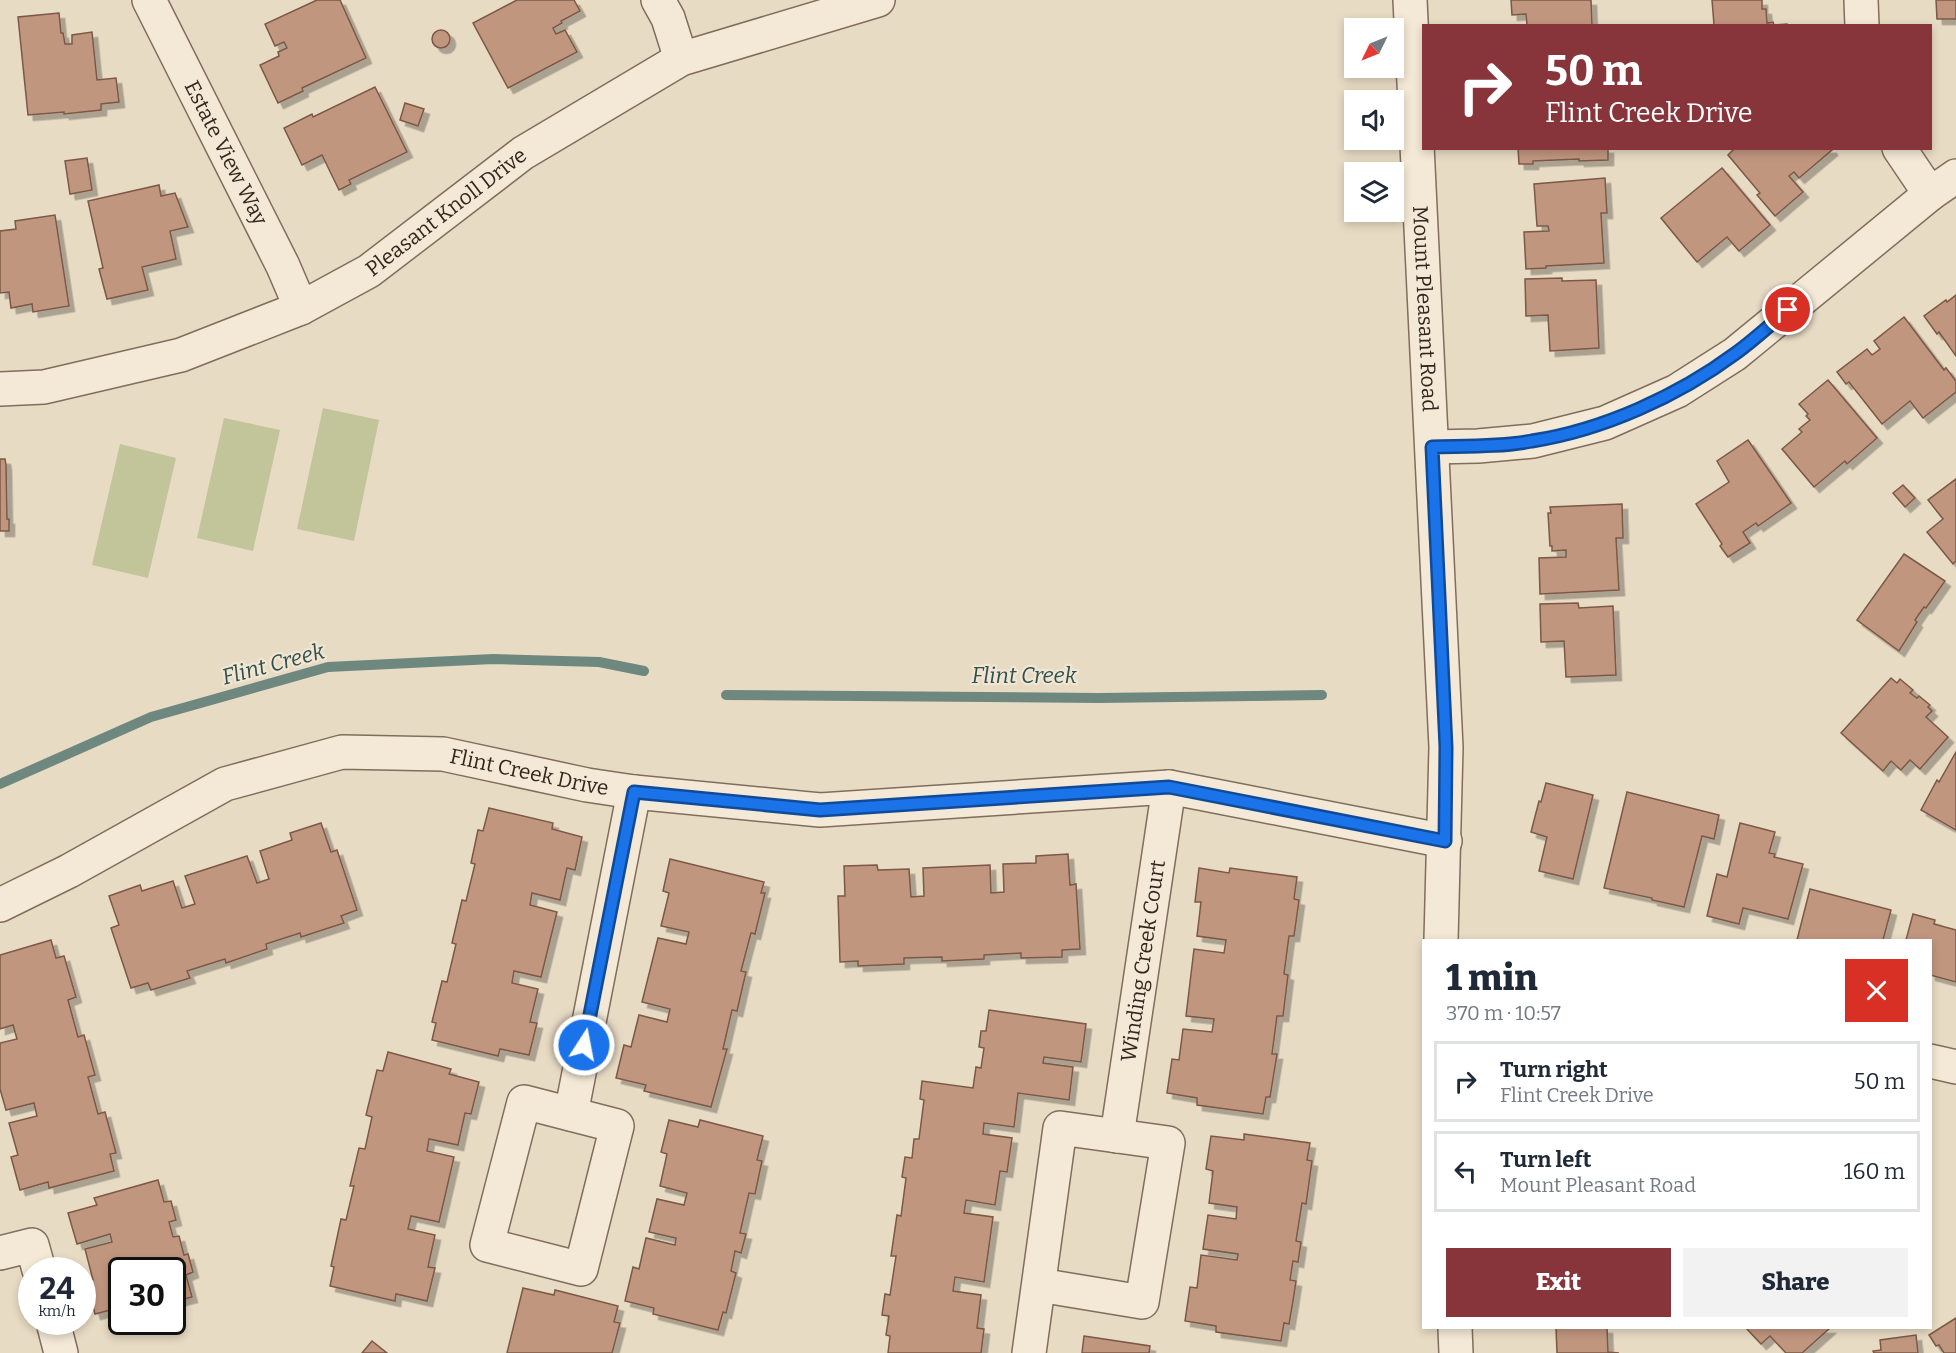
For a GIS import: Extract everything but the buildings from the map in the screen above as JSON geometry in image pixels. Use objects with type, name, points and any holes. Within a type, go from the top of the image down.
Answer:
[{"type":"street","name":"Estate View Way","points":[[149,0],[283,266],[301,308]]},
{"type":"street","points":[[658,0],[668,18],[681,59]]},
{"type":"street","name":"Pleasant Knoll Drive","points":[[0,389],[44,387],[181,356],[301,308],[369,271],[523,153],[681,59],[878,0]]},
{"type":"street","name":"Mount Pleasant Road","points":[[1410,0],[1446,747],[1441,939]]},
{"type":"street","points":[[1861,0],[1862,24]]},
{"type":"street","points":[[1432,447],[1533,441],[1605,423],[1677,391],[1735,354],[1943,185],[1901,150]]},
{"type":"street","name":"Flint Creek Drive","points":[[0,905],[69,871],[225,784],[342,752],[442,754],[587,785],[634,792],[820,810],[1169,787],[1445,841]]},
{"type":"street","name":"Winding Creek Court","points":[[1117,1136],[1169,787]]},
{"type":"street","points":[[571,1114],[634,792]]},
{"type":"street","points":[[1932,1061],[1956,1067]]},
{"type":"street","points":[[524,1102],[571,1114],[617,1126],[581,1269],[487,1245],[524,1102]]},
{"type":"street","points":[[1029,1353],[1060,1128],[1168,1143],[1142,1302],[1039,1285]]},
{"type":"street","points":[[0,1253],[32,1245],[35,1257]]},
{"type":"street","points":[[1455,1329],[1456,1353]]},
{"type":"street","points":[[56,1335],[61,1353]]},
{"type":"green space","points":[[323,408],[379,420],[354,541],[297,529]]},
{"type":"green space","points":[[224,418],[280,430],[253,551],[197,538]]},
{"type":"green space","points":[[120,444],[176,458],[148,578],[92,565]]},
{"type":"waterway","name":"Flint Creek","points":[[0,784],[151,717],[328,667],[493,659],[599,662],[644,671]]},
{"type":"waterway","name":"Flint Creek","points":[[726,695],[1099,698],[1322,695]]},
{"type":"route","points":[[584,1045],[634,792],[820,810],[1169,787],[1445,841],[1446,747],[1432,447],[1533,441],[1605,423],[1677,391],[1735,354],[1788,310]]}]
